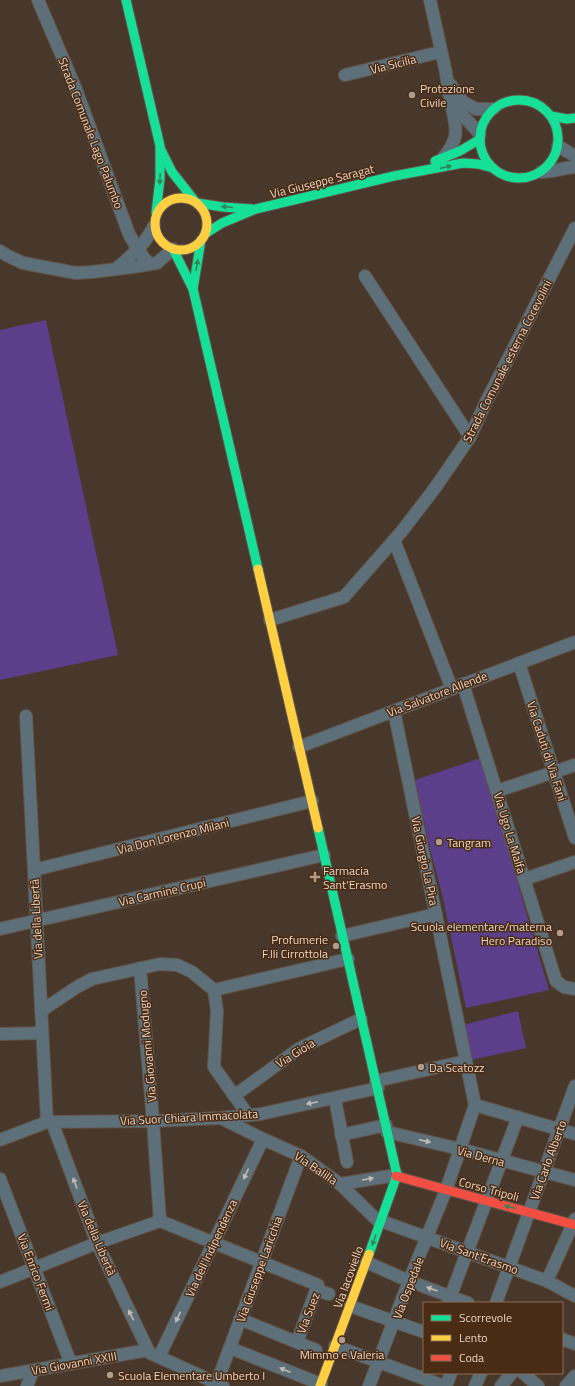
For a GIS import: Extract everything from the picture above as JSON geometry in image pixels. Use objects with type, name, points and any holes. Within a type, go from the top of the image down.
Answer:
[{"type":"main road","points":[[126,0],[160,146],[172,172],[206,214],[207,221],[192,289]]},
{"type":"main road","points":[[559,143],[556,123],[552,116],[541,106],[528,100],[510,101],[493,109],[487,116],[480,136],[482,150],[486,160],[493,168],[501,174],[518,179],[527,178],[541,172],[552,161],[559,143],[569,132]]},
{"type":"main road","points":[[552,116],[567,119],[575,118]]},
{"type":"main road","points":[[394,176],[460,151],[480,136]]},
{"type":"main road","points":[[160,146],[160,179],[154,226],[159,239],[173,249],[184,250],[190,248],[203,237]]},
{"type":"main road","points":[[394,176],[463,163],[478,164],[493,168]]},
{"type":"main road","name":"Via Giuseppe Saragat","points":[[203,237],[222,223],[256,209],[394,176]]},
{"type":"main road","points":[[156,213],[160,207],[171,199],[185,197],[196,202]]},
{"type":"main road","name":"Via Giuseppe Saragat","points":[[196,202],[223,207],[256,209]]},
{"type":"main road","points":[[173,249],[192,289],[312,801],[387,1129],[396,1175]]},
{"type":"main road","name":"Corso Tripoli","points":[[396,1175],[487,1201],[574,1222]]},
{"type":"main road","name":"Via Iacoviello","points":[[321,1385],[396,1175]]},
{"type":"street","name":"Strada Comunale Lago Palumbo","points":[[38,0],[75,86],[129,234],[138,250],[153,263]]},
{"type":"street","points":[[430,0],[440,52],[452,88],[463,102],[476,109],[493,109]]},
{"type":"street","name":"Via Sicilia","points":[[345,75],[440,52]]},
{"type":"street","points":[[443,158],[450,150],[455,140],[456,131],[448,94],[446,73]]},
{"type":"street","points":[[448,94],[456,108],[480,136]]},
{"type":"street","points":[[559,143],[575,156]]},
{"type":"street","points":[[541,172],[552,172],[575,167]]},
{"type":"street","points":[[116,268],[138,250],[147,240],[154,226]]},
{"type":"street","name":"Strada Comunale esterna Cocevolini","points":[[270,620],[344,597],[394,540],[435,488],[470,437],[485,404],[575,228]]},
{"type":"street","points":[[153,263],[173,249]]},
{"type":"street","points":[[0,251],[22,263],[76,273],[133,267],[153,263],[170,264],[183,268]]},
{"type":"street","points":[[364,276],[470,437]]},
{"type":"street","name":"Via Ugo La Malfa","points":[[394,540],[458,687],[497,791],[556,981],[564,986],[575,989]]},
{"type":"street","name":"Via Salvatore Allende","points":[[299,747],[575,642]]},
{"type":"street","name":"Via Caduti di Via Fani","points":[[519,663],[575,838]]},
{"type":"street","name":"Via Giorgio La Pira","points":[[394,711],[475,1105]]},
{"type":"street","name":"Via della Libertà","points":[[26,716],[42,1032],[49,1122],[97,1243],[148,1350]]},
{"type":"street","points":[[497,791],[575,765]]},
{"type":"street","name":"Via Don Lorenzo Milani","points":[[34,870],[312,801]]},
{"type":"street","name":"Via Carmine Crupi","points":[[0,929],[324,855]]},
{"type":"street","points":[[525,879],[575,862]]},
{"type":"street","points":[[342,936],[436,914]]},
{"type":"street","points":[[214,990],[348,959]]},
{"type":"street","points":[[41,1011],[77,986],[92,979],[160,964],[177,965],[192,972],[214,990],[217,1011],[214,1067],[248,1115]]},
{"type":"street","name":"Via Giovanni Modugno","points":[[140,968],[160,1221]]},
{"type":"street","name":"Via Gioia","points":[[234,1096],[300,1048],[361,1019]]},
{"type":"street","points":[[0,1034],[42,1032]]},
{"type":"street","name":"Via Suor Chiara Immacolata","points":[[0,1140],[49,1122],[153,1121],[220,1118],[261,1114],[334,1099],[377,1085],[466,1061]]},
{"type":"street","name":"Via Carlo Alberto","points":[[496,1302],[575,1086]]},
{"type":"street","points":[[334,1099],[347,1162]]},
{"type":"street","points":[[475,1105],[575,1134]]},
{"type":"street","name":"Via Ospedale","points":[[369,1386],[446,1190],[475,1105]]},
{"type":"street","points":[[450,1299],[518,1117]]},
{"type":"street","name":"Via Balilla","points":[[220,1118],[301,1156],[340,1184],[380,1222]]},
{"type":"street","points":[[342,1135],[387,1129]]},
{"type":"street","name":"Via Derna","points":[[387,1129],[575,1180]]},
{"type":"street","name":"Via dell'Indipendenza","points":[[160,1356],[262,1139]]},
{"type":"street","name":"Via Giuseppe Laricchia","points":[[220,1384],[240,1319],[301,1156]]},
{"type":"street","points":[[340,1184],[396,1175]]},
{"type":"street","name":"Via Enrico Fermi","points":[[0,1179],[71,1364]]},
{"type":"street","points":[[0,1282],[97,1243],[160,1221],[262,1262],[330,1294]]},
{"type":"street","name":"Via Sant'Erasmo","points":[[380,1222],[427,1237],[547,1281],[575,1296]]},
{"type":"street","points":[[547,1281],[574,1222]]},
{"type":"street","points":[[366,1262],[450,1299],[464,1302]]},
{"type":"street","name":"Via Suez","points":[[297,1342],[317,1287]]},
{"type":"street","points":[[350,1306],[423,1332]]},
{"type":"street","points":[[240,1319],[316,1350]]},
{"type":"street","points":[[563,1338],[575,1344]]},
{"type":"street","points":[[335,1346],[445,1386],[451,1374]]},
{"type":"street","points":[[230,1348],[321,1385]]},
{"type":"street","points":[[148,1350],[150,1353],[160,1356],[220,1384]]},
{"type":"street","name":"Via Giovanni XXIII","points":[[0,1376],[148,1350]]},
{"type":"street","points":[[27,1386],[33,1371]]},
{"type":"street","points":[[476,1386],[481,1374]]},
{"type":"street","points":[[501,1386],[511,1374]]},
{"type":"street","points":[[524,1374],[538,1386]]},
{"type":"street","points":[[566,1386],[575,1376]]},
{"type":"shaded area","points":[[46,320],[118,655],[0,680],[0,330]]},
{"type":"shaded area","points":[[481,758],[549,990],[466,1008],[442,894],[431,853],[415,780]]},
{"type":"shaded area","points":[[518,1011],[526,1048],[471,1060],[463,1025]]},
{"type":"traffic: fast","points":[[126,0],[160,146],[160,179],[156,213]]},
{"type":"traffic: fast","points":[[511,100],[527,100],[541,106],[552,117],[558,131],[558,139],[558,147],[552,161],[541,172],[527,178],[511,178],[497,172],[486,161],[480,147],[480,131],[486,117],[497,106],[511,100]]},
{"type":"traffic: fast","points":[[551,116],[567,119],[575,118]]},
{"type":"traffic: fast","points":[[435,161],[460,151],[480,139]]},
{"type":"traffic: fast","points":[[161,150],[172,172],[194,200]]},
{"type":"traffic: fast","points":[[205,234],[222,223],[256,209],[394,176],[463,163],[478,164],[493,168]]},
{"type":"traffic: fast","points":[[197,203],[252,209]]},
{"type":"traffic: fast","points":[[193,289],[201,240]]},
{"type":"traffic: fast","points":[[173,249],[193,289],[258,569]]},
{"type":"traffic: fast","points":[[318,828],[397,1175],[369,1254]]},
{"type":"traffic: slow","points":[[176,198],[186,198],[200,205],[207,219],[207,224],[207,229],[200,243],[186,250],[176,250],[166,246],[159,239],[155,229],[155,219],[159,209],[166,202],[176,198]]},
{"type":"traffic: slow","points":[[258,569],[318,828]]},
{"type":"traffic: slow","points":[[320,1386],[369,1254]]},
{"type":"traffic: jam","points":[[396,1176],[575,1225]]},
{"type":"place","name":"Protezione Civile","points":[[412,95]]},
{"type":"place","name":"Tangram","points":[[439,842]]},
{"type":"place","name":"Farmacia Sant'Erasmo","points":[[315,877]]},
{"type":"place","name":"Scuola elementare/materna Hero Paradiso","points":[[560,933]]},
{"type":"place","name":"Profumerie F.lli Cirrottola","points":[[336,946]]},
{"type":"place","name":"Da Scatozz","points":[[421,1067]]},
{"type":"place","name":"Mimmo e Valeria","points":[[342,1340]]},
{"type":"place","name":"Scuola Elementare Umberto I","points":[[110,1375]]}]
